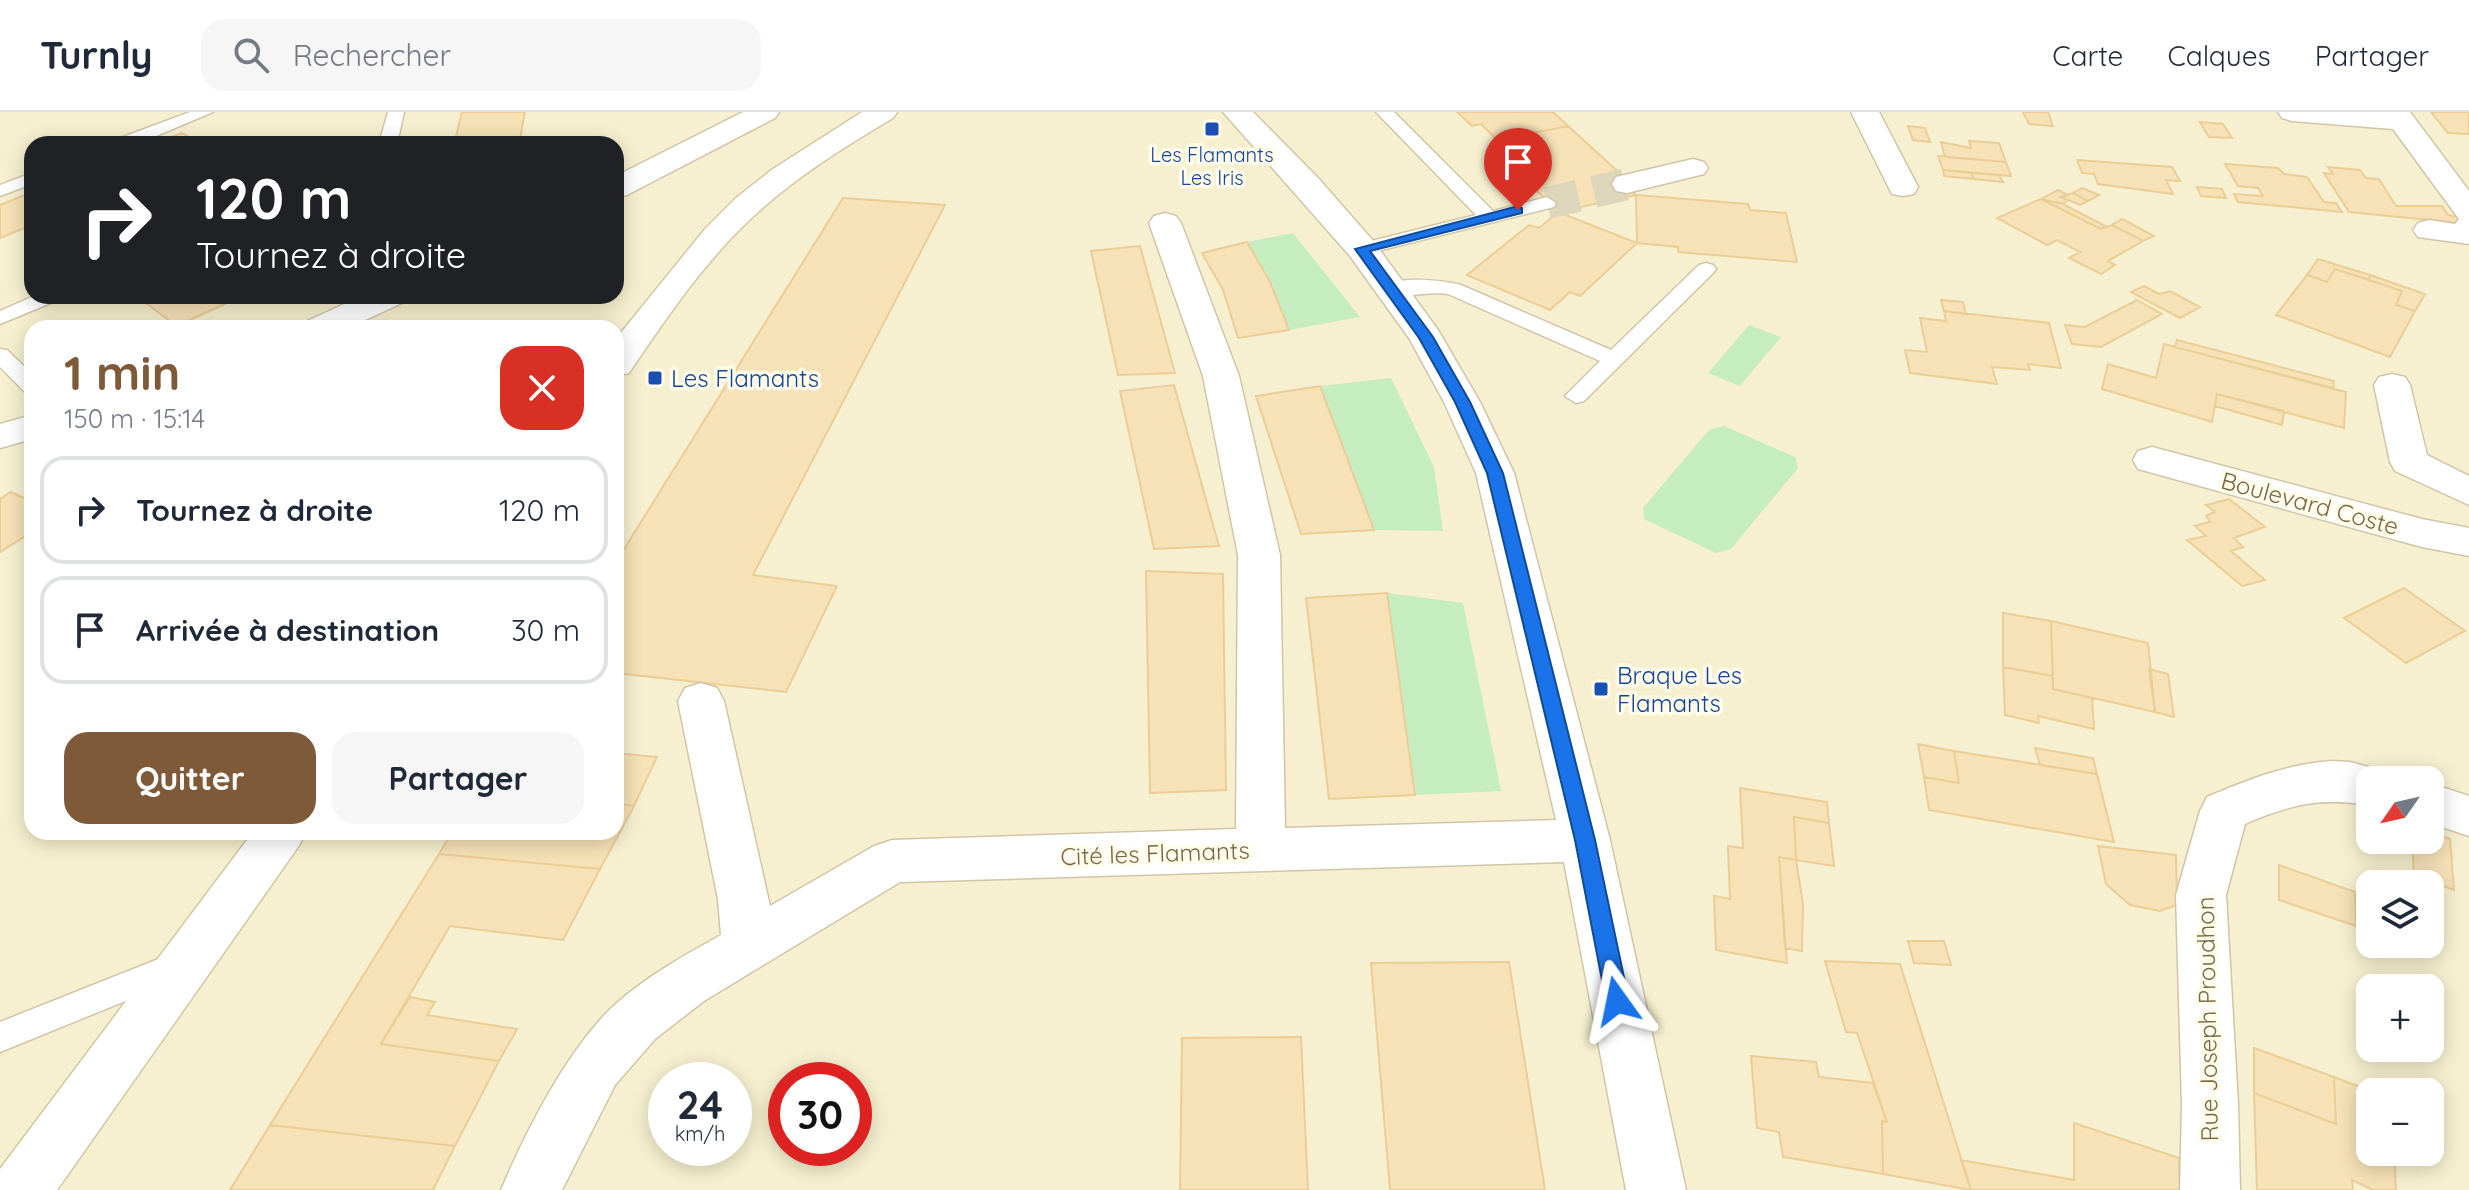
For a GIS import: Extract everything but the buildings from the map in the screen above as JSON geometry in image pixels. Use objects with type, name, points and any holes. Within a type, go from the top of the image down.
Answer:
[{"type":"street","points":[[624,184],[765,112]]},
{"type":"street","points":[[624,354],[686,272],[734,217],[803,163],[883,112]]},
{"type":"street","points":[[1237,112],[1308,186],[1362,249],[1426,337],[1462,402],[1495,473],[1585,840],[1656,1190]]},
{"type":"street","points":[[1865,112],[1903,187]]},
{"type":"street","points":[[2292,112],[2399,116],[2469,212]]},
{"type":"street","points":[[1627,184],[1693,168]]},
{"type":"street","points":[[1165,223],[1221,376],[1259,555],[1261,849]]},
{"type":"street","points":[[2429,230],[2468,235],[2469,226]]},
{"type":"street","points":[[337,320],[372,304]]},
{"type":"street","points":[[2392,385],[2409,462],[2469,492]]},
{"type":"street","points":[[0,436],[24,429]]},
{"type":"street","name":"Boulevard Coste","points":[[2152,460],[2422,533],[2469,542]]},
{"type":"street","points":[[701,701],[744,899],[748,947]]},
{"type":"street","name":"Rue Joseph Proudhon","points":[[2210,1190],[2210,1104],[2201,895],[2224,811],[2286,785],[2356,782]]},
{"type":"street","points":[[2444,808],[2469,816]]},
{"type":"street","points":[[21,1190],[275,840]]},
{"type":"street","name":"Cité les Flamants","points":[[531,1190],[595,1066],[636,1021],[661,1000],[892,861],[1585,840]]},
{"type":"lane","points":[[142,136],[205,112]]},
{"type":"lane","points":[[390,136],[396,112]]},
{"type":"lane","points":[[1384,112],[1489,218]]},
{"type":"lane","points":[[0,191],[24,181]]},
{"type":"lane","points":[[1362,249],[1547,203]]},
{"type":"lane","points":[[1576,396],[1706,269]]},
{"type":"lane","points":[[1391,289],[1435,285],[1454,289],[1614,359]]},
{"type":"lane","points":[[0,318],[32,304]]},
{"type":"lane","points":[[0,355],[24,378]]},
{"type":"lane","points":[[0,1037],[186,962]]},
{"type":"shaded area","points":[[0,112],[2469,112],[2469,1190],[0,1190]]},
{"type":"green space","points":[[1293,233],[1360,317],[1289,330],[1270,282],[1247,242]]},
{"type":"green space","points":[[1749,325],[1781,337],[1740,386],[1708,373]]},
{"type":"green space","points":[[1391,378],[1434,467],[1443,531],[1374,530],[1320,386]]},
{"type":"green space","points":[[1724,426],[1795,457],[1798,468],[1731,549],[1716,553],[1644,519],[1643,508],[1709,430]]},
{"type":"green space","points":[[1387,593],[1463,603],[1501,791],[1415,795]]},
{"type":"tunnel","points":[[1547,203],[1627,184]]},
{"type":"place","name":"Les Flamants Les Iris","points":[[1212,129]]},
{"type":"place","name":"Les Flamants","points":[[655,378]]},
{"type":"place","name":"Braque Les Flamants","points":[[1601,689]]},
{"type":"route","points":[[1518,210],[1362,249],[1426,337],[1462,402],[1495,473],[1585,840],[1617,1001]]}]
